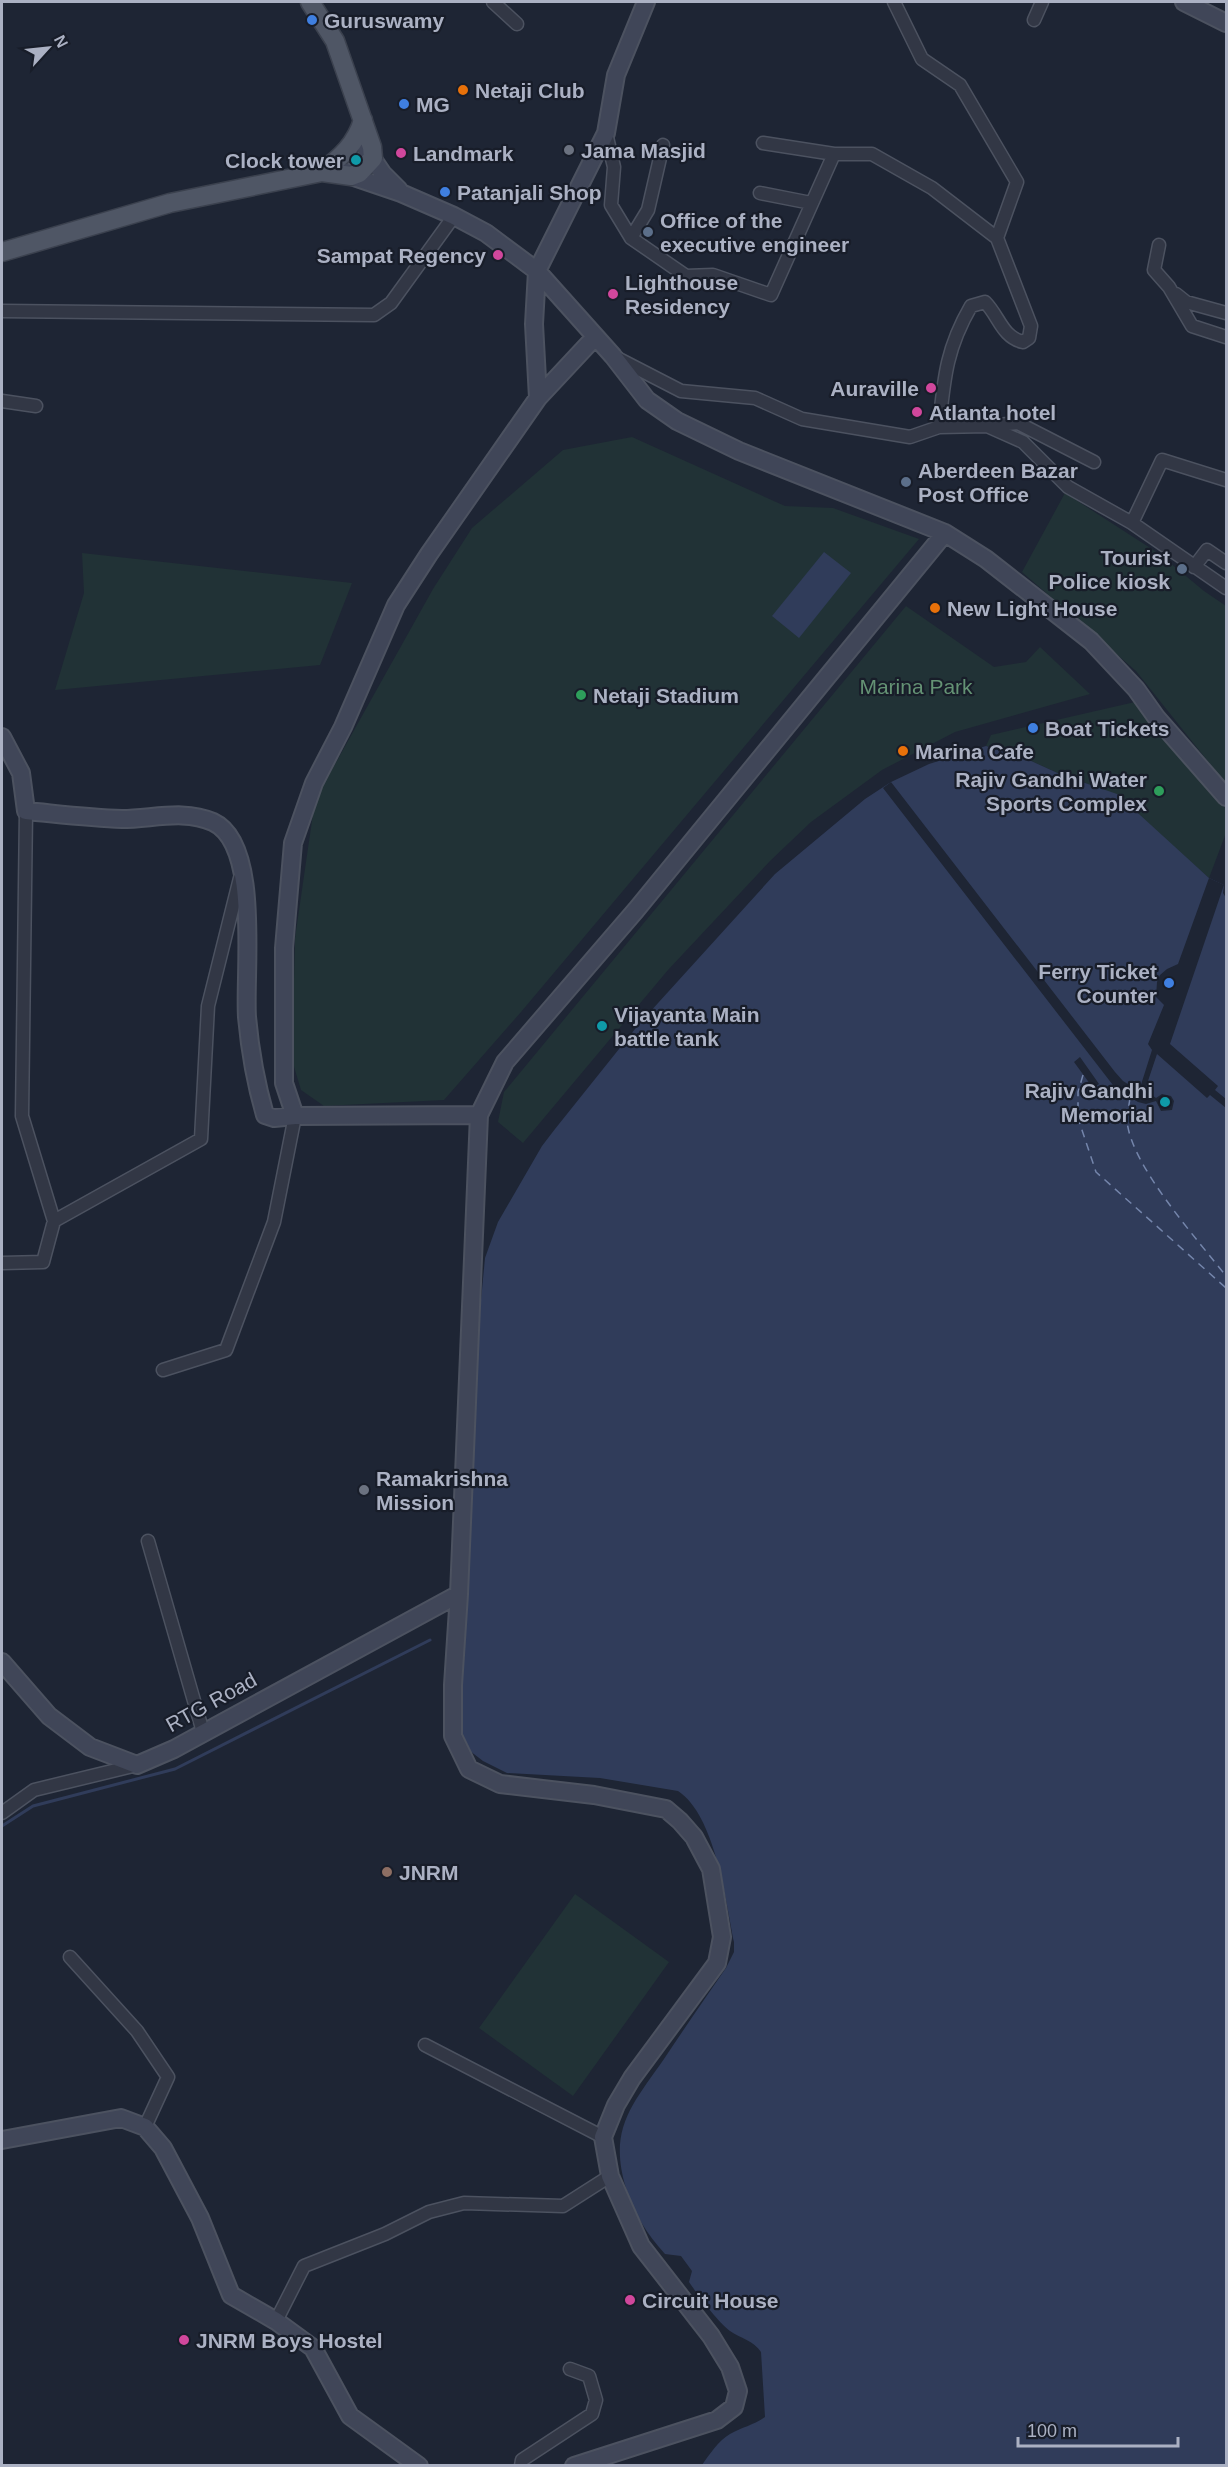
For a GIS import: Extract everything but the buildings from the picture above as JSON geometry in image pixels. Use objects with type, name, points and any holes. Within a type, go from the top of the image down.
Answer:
[{"type":"main road","points":[[313,2],[335,40],[372,147],[373,158],[359,173],[351,176]]},
{"type":"main road","points":[[538,398],[534,324],[537,271],[606,133],[616,75],[646,2]]},
{"type":"main road","points":[[1184,2],[1227,23]]},
{"type":"main road","points":[[351,176],[344,171],[345,152],[358,135],[363,120]]},
{"type":"main road","points":[[322,172],[357,144],[367,149],[383,174],[401,193]]},
{"type":"main road","points":[[2,252],[170,204],[322,172],[351,176],[401,193],[454,216],[486,233],[537,271],[613,356],[647,400],[677,421],[739,451],[945,533],[986,558],[1090,641],[1136,689],[1156,717],[1227,797]]},
{"type":"main road","points":[[295,1116],[284,1083],[284,948],[293,843],[314,783],[343,727],[396,605],[538,398],[595,337]]},
{"type":"main road","points":[[574,2466],[717,2420],[734,2406],[738,2391],[730,2367],[711,2336],[641,2246],[610,2176],[603,2137],[616,2105],[632,2078],[717,1963],[722,1937],[711,1869],[694,1838],[666,1809],[594,1795],[500,1784],[470,1769],[453,1736],[453,1685],[459,1594],[478,1115],[506,1062],[636,910],[945,533]]},
{"type":"main road","points":[[2,737],[21,774],[26,811],[124,819],[152,816],[197,818],[213,822],[228,833],[237,848],[243,868],[248,959],[247,1016],[258,1090],[265,1115],[274,1118],[478,1115]]},
{"type":"main road","name":"RTG Road","points":[[137,1765],[174,1749],[459,1594]]},
{"type":"main road","points":[[2,1662],[49,1716],[90,1747],[137,1765]]},
{"type":"main road","points":[[2,2140],[121,2118],[145,2127],[163,2148],[200,2218],[231,2295],[276,2321],[313,2348],[350,2416],[419,2466]]},
{"type":"street","points":[[493,2],[517,24]]},
{"type":"street","points":[[894,2],[922,59],[960,85],[1017,182],[997,238]]},
{"type":"street","points":[[1034,20],[1042,2]]},
{"type":"street","points":[[606,133],[614,167],[611,205],[631,237],[686,276],[713,275],[771,295],[834,154]]},
{"type":"street","points":[[763,143],[834,154],[872,154],[932,188],[997,238],[1031,326],[1029,338],[1023,342],[1013,340],[1003,329],[995,312],[985,302],[971,306],[961,323],[945,368],[939,427]]},
{"type":"street","points":[[631,237],[648,210],[663,145]]},
{"type":"street","points":[[760,193],[811,203]]},
{"type":"street","points":[[2,311],[374,315],[391,303],[454,216]]},
{"type":"street","points":[[1159,245],[1154,270],[1169,287],[1186,302],[1226,313]]},
{"type":"street","points":[[1169,287],[1192,326],[1227,337]]},
{"type":"street","points":[[613,356],[681,391],[755,398],[802,419],[910,437],[939,427],[1018,423],[1094,462]]},
{"type":"street","points":[[2,401],[36,406]]},
{"type":"street","points":[[987,426],[1023,442],[1068,487],[1132,523],[1227,588]]},
{"type":"street","points":[[1132,523],[1162,460],[1227,480]]},
{"type":"street","points":[[1194,567],[1207,550],[1227,563]]},
{"type":"street","points":[[2,1263],[43,1262],[54,1221],[22,1116],[26,811]]},
{"type":"street","points":[[54,1221],[201,1139],[208,1006],[243,868]]},
{"type":"street","points":[[163,1370],[226,1350],[274,1222],[295,1116]]},
{"type":"street","points":[[148,1541],[202,1732]]},
{"type":"street","points":[[2,1813],[34,1790],[137,1765]]},
{"type":"street","points":[[70,1957],[137,2031],[168,2077],[145,2127]]},
{"type":"street","points":[[425,2045],[603,2137]]},
{"type":"street","points":[[276,2321],[304,2266],[385,2234],[429,2212],[464,2203],[563,2206],[610,2176]]},
{"type":"street","points":[[521,2466],[522,2460],[592,2414],[596,2400],[589,2376],[570,2369]]},
{"type":"green space","name":"Netaji Stadium","points":[[632,437],[785,506],[833,508],[919,539],[521,1012],[444,1100],[324,1106],[301,1090],[292,1060],[295,938],[315,800],[433,589],[472,528],[563,450]]},
{"type":"green space","points":[[1065,493],[1158,553],[1226,606],[1226,784],[1136,671],[1022,572]]},
{"type":"green space","points":[[82,553],[352,583],[320,665],[55,690],[84,593]]},
{"type":"green space","name":"Marina Park","points":[[906,606],[994,667],[1026,662],[1040,647],[1090,694],[955,732],[882,770],[811,822],[770,861],[668,970],[523,1143],[498,1122],[504,1092]]},
{"type":"green space","name":"Rajiv Gandhi Water Sports Complex","points":[[1135,702],[1226,809],[1226,833],[1209,878],[1168,842],[1097,787],[986,746],[991,735]]},
{"type":"green space","points":[[575,1894],[669,1962],[573,2096],[479,2028]]},
{"type":"water","points":[[824,552],[851,573],[799,638],[772,616]]},
{"type":"water","points":[[986,746],[1117,794],[1209,878],[1224,885],[1223,893],[1226,898],[1226,2465],[702,2465],[714,2448],[726,2437],[765,2417],[761,2352],[755,2345],[730,2331],[720,2321],[689,2282],[692,2271],[681,2256],[665,2254],[647,2231],[637,2215],[626,2188],[620,2149],[626,2119],[633,2104],[726,1968],[734,1952],[734,1942],[723,1883],[710,1839],[691,1803],[678,1791],[600,1778],[507,1773],[483,1761],[470,1751],[461,1734],[462,1648],[479,1321],[485,1258],[498,1222],[542,1146],[639,1024],[775,874],[865,799],[891,782],[929,764]]},
{"type":"pier","points":[[891,782],[1115,1072],[1123,1081],[1139,1091],[1152,1050],[1148,1044],[1164,1005],[1156,997],[1157,982],[1160,975],[1167,969],[1178,964],[1209,878],[1224,885],[1170,1044],[1218,1086],[1215,1090],[1226,1099],[1226,1108],[1210,1095],[1207,1098],[1157,1054],[1145,1090],[1156,1098],[1162,1094],[1171,1096],[1174,1101],[1172,1110],[1161,1111],[1156,1101],[1146,1104],[1138,1102],[1116,1089],[883,788]]},
{"type":"pier","points":[[1080,1057],[1099,1084],[1093,1088],[1074,1062]]},
{"type":"waterway","points":[[2,1826],[33,1806],[175,1769],[430,1640]]},
{"type":"ferry route","points":[[1083,1075],[1078,1092],[1078,1118],[1096,1172],[1226,1288]]},
{"type":"ferry route","points":[[1130,1098],[1127,1121],[1131,1139],[1140,1159],[1183,1223],[1226,1276]]},
{"type":"place","name":"Guruswamy","points":[[312,20]]},
{"type":"place","name":"Netaji Club","points":[[463,90]]},
{"type":"place","name":"MG","points":[[404,104]]},
{"type":"place","name":"Jama Masjid","points":[[569,150]]},
{"type":"place","name":"Landmark","points":[[401,153]]},
{"type":"place","name":"Clock tower","points":[[356,160]]},
{"type":"place","name":"Patanjali Shop","points":[[445,192]]},
{"type":"place","name":"Office of the executive engineer","points":[[648,232]]},
{"type":"place","name":"Sampat Regency","points":[[498,255]]},
{"type":"place","name":"Lighthouse Residency","points":[[613,294]]},
{"type":"place","name":"Auraville","points":[[931,388]]},
{"type":"place","name":"Atlanta hotel","points":[[917,412]]},
{"type":"place","name":"Aberdeen Bazar Post Office","points":[[906,482]]},
{"type":"place","name":"Tourist Police kiosk","points":[[1182,569]]},
{"type":"place","name":"New Light House","points":[[935,608]]},
{"type":"place","name":"Netaji Stadium","points":[[581,695]]},
{"type":"place","name":"Boat Tickets","points":[[1033,728]]},
{"type":"place","name":"Marina Cafe","points":[[903,751]]},
{"type":"place","name":"Rajiv Gandhi Water Sports Complex","points":[[1159,791]]},
{"type":"place","name":"Ferry Ticket Counter","points":[[1169,983]]},
{"type":"place","name":"Vijayanta Main battle tank","points":[[602,1026]]},
{"type":"place","name":"Rajiv Gandhi Memorial","points":[[1165,1102]]},
{"type":"place","name":"Ramakrishna Mission","points":[[364,1490]]},
{"type":"place","name":"JNRM","points":[[387,1872]]},
{"type":"place","name":"Circuit House","points":[[630,2300]]},
{"type":"place","name":"JNRM Boys Hostel","points":[[184,2340]]}]
